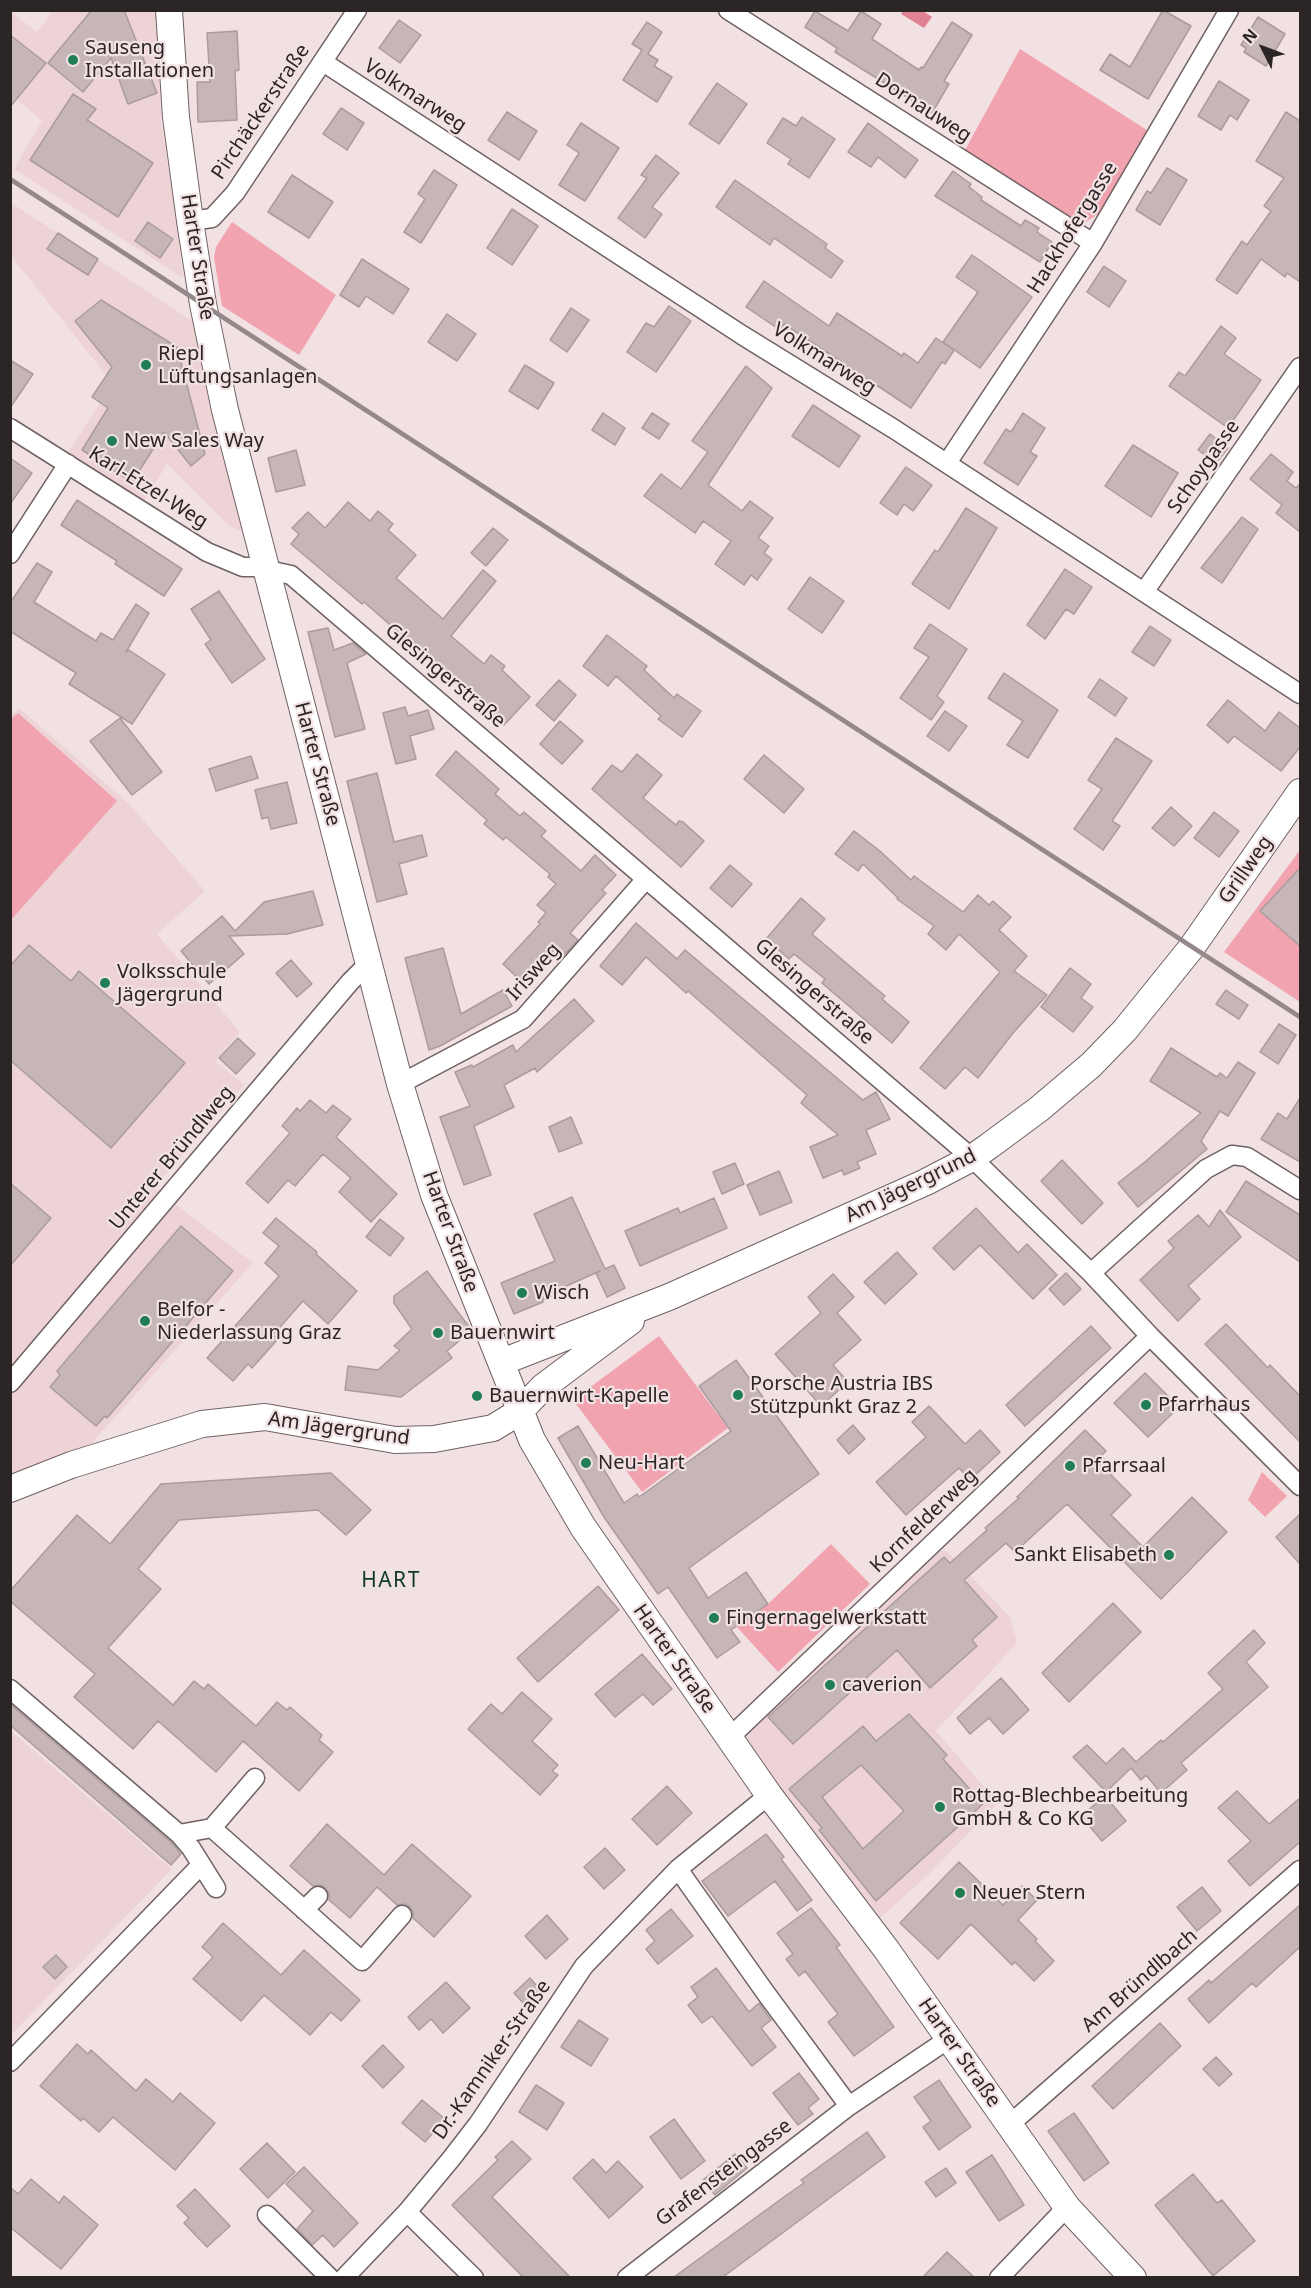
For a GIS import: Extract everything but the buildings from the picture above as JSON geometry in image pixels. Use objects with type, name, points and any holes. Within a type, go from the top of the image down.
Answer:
[{"type":"main road","name":"Harter Straße","points":[[169,10],[176,117],[190,221],[203,304],[225,410],[400,1084],[434,1196],[502,1362],[519,1412],[532,1440],[584,1527],[769,1795],[886,1949],[1067,2207],[1133,2277]]},
{"type":"main road","name":"Grillweg","points":[[1192,947],[1300,792]]},
{"type":"main road","name":"Am Jägergrund","points":[[502,1362],[669,1297],[916,1187],[972,1158],[1039,1109],[1091,1065],[1125,1030],[1192,947]]},
{"type":"main road","name":"Am Jägergrund","points":[[10,1489],[72,1465],[202,1424],[265,1417],[394,1440],[435,1439],[493,1428],[519,1412],[543,1387],[628,1322],[669,1297]]},
{"type":"street","name":"Pirchäckerstraße","points":[[190,221],[212,218],[251,172],[357,10]]},
{"type":"street","name":"Dornauweg","points":[[728,10],[1093,243]]},
{"type":"street","name":"Hackhofergasse","points":[[947,463],[1093,243],[1229,10]]},
{"type":"street","name":"Volkmarweg","points":[[323,62],[742,335],[947,463],[1300,694]]},
{"type":"street","name":"Schoygasse","points":[[1144,592],[1300,367]]},
{"type":"street","name":"Karl-Etzel-Weg","points":[[10,428],[207,552],[243,567],[254,567],[267,571]]},
{"type":"street","points":[[10,554],[68,465]]},
{"type":"street","name":"Glesingerstraße","points":[[267,571],[291,575],[972,1158],[1091,1273],[1150,1336],[1300,1486]]},
{"type":"street","name":"Irisweg","points":[[400,1084],[523,1019],[646,879]]},
{"type":"street","name":"Unterer Bründlweg","points":[[10,1383],[343,990],[369,963]]},
{"type":"street","points":[[1091,1273],[1206,1170],[1232,1155],[1247,1157],[1300,1190]]},
{"type":"street","name":"Kornfelderweg","points":[[729,1738],[1150,1336]]},
{"type":"street","points":[[10,1689],[179,1834],[191,1848],[216,1888]]},
{"type":"street","points":[[179,1834],[212,1828],[255,1778]]},
{"type":"street","name":"Dr.-Kamniker-Straße","points":[[344,2277],[407,2212],[478,2124],[584,1966],[678,1869],[769,1795]]},
{"type":"street","points":[[212,1828],[363,1961],[402,1916]]},
{"type":"street","points":[[10,2062],[201,1865]]},
{"type":"street","points":[[678,1869],[849,2106]]},
{"type":"street","name":"Am Bründlbach","points":[[1009,2126],[1300,1870]]},
{"type":"street","points":[[304,1910],[318,1896]]},
{"type":"street","name":"Grafensteingasse","points":[[627,2277],[849,2106],[950,2038]]},
{"type":"street","points":[[999,2277],[1067,2207]]},
{"type":"street","points":[[407,2212],[474,2277]]},
{"type":"street","points":[[267,2215],[330,2277]]},
{"type":"shaded area","name":"Sauseng Installationen","points":[[10,11],[37,32],[53,11],[157,11],[161,120],[183,278],[14,169],[42,121],[11,94]]},
{"type":"shaded area","points":[[903,11],[923,11],[932,17],[924,28],[901,14]]},
{"type":"shaded area","points":[[1020,49],[1150,132],[1103,211],[1086,222],[1076,222],[965,150]]},
{"type":"shaded area","points":[[10,202],[191,320],[224,349],[265,505],[272,544],[229,526],[167,464],[144,501],[68,452],[100,403],[92,397],[106,375],[11,256]]},
{"type":"shaded area","points":[[232,222],[336,295],[299,355],[222,306],[214,257],[216,247]]},
{"type":"shaded area","name":"Volksschule Jägergrund","points":[[19,708],[129,804],[205,891],[157,934],[240,1032],[215,1061],[244,1085],[154,1188],[253,1263],[91,1444],[45,1465],[11,1475],[10,716]]},
{"type":"shaded area","points":[[18,713],[117,801],[11,920],[10,720]]},
{"type":"shaded area","points":[[1300,850],[1300,1002],[1224,952]]},
{"type":"shaded area","points":[[659,1336],[728,1428],[642,1492],[573,1400]]},
{"type":"shaded area","points":[[1262,1472],[1287,1496],[1265,1517],[1248,1500]]},
{"type":"shaded area","points":[[831,1544],[870,1584],[778,1672],[736,1626],[768,1604]]},
{"type":"shaded area","points":[[937,1551],[947,1551],[1010,1617],[1017,1643],[936,1731],[998,1803],[928,1875],[879,1919],[781,1793],[742,1736]]},
{"type":"shaded area","points":[[11,1731],[172,1869],[11,2035]]},
{"type":"railway","points":[[10,179],[1300,1017]]},
{"type":"place","name":"Sauseng Installationen","points":[[73,60]]},
{"type":"place","name":"Riepl Lüftungsanlagen","points":[[146,365]]},
{"type":"place","name":"New Sales Way","points":[[112,441]]},
{"type":"place","name":"Volksschule Jägergrund","points":[[105,983]]},
{"type":"place","name":"Wisch","points":[[522,1293]]},
{"type":"place","name":"Belfor - Niederlassung Graz","points":[[145,1321]]},
{"type":"place","name":"Bauernwirt","points":[[438,1333]]},
{"type":"place","name":"Porsche Austria IBS Stützpunkt Graz 2","points":[[738,1395]]},
{"type":"place","name":"Bauernwirt-Kapelle","points":[[477,1396]]},
{"type":"place","name":"Pfarrhaus","points":[[1146,1405]]},
{"type":"place","name":"Neu-Hart","points":[[586,1463]]},
{"type":"place","name":"Pfarrsaal","points":[[1070,1466]]},
{"type":"place","name":"Sankt Elisabeth","points":[[1169,1555]]},
{"type":"place","name":"Fingernagelwerkstatt","points":[[714,1618]]},
{"type":"place","name":"caverion","points":[[830,1685]]},
{"type":"place","name":"Rottag-Blechbearbeitung GmbH & Co KG","points":[[940,1807]]},
{"type":"place","name":"Neuer Stern","points":[[960,1893]]},
{"type":"district","name":"HART","points":[[391,1581]]}]
